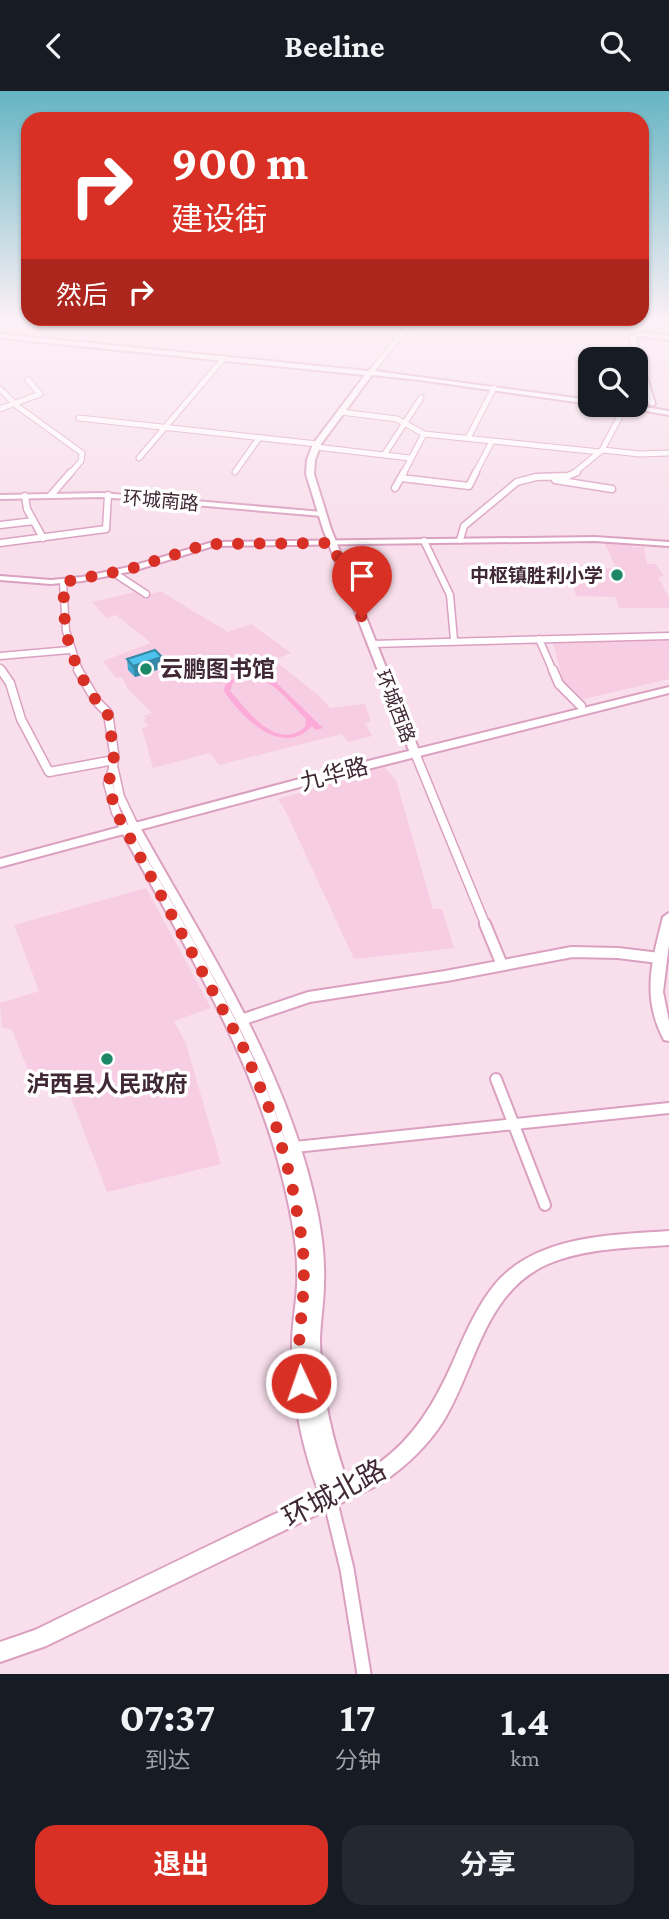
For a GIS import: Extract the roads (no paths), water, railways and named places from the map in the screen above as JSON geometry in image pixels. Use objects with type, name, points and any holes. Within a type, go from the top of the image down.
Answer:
[{"type":"highway","name":"九华路","points":[[0,863],[129,826],[669,684]]},
{"type":"highway","name":"九华路","points":[[414,750],[669,690]]},
{"type":"highway","name":"九华路","points":[[0,857],[129,826]]},
{"type":"main road","points":[[316,446],[355,393]]},
{"type":"main road","points":[[530,393],[578,399]]},
{"type":"main road","points":[[648,404],[669,406]]},
{"type":"main road","points":[[648,410],[669,412]]},
{"type":"main road","name":"环城西路","points":[[316,446],[310,474],[322,514],[414,750]]},
{"type":"main road","points":[[669,917],[654,982],[656,1002],[669,1036]]},
{"type":"main road","name":"环城北路","points":[[0,1652],[39,1639],[337,1495],[387,1468],[422,1435],[441,1408],[487,1308],[517,1273],[548,1256],[571,1250],[625,1241],[669,1238]]},
{"type":"street","points":[[3,393],[14,405],[54,431],[69,447],[83,455],[81,461],[51,495]]},
{"type":"street","points":[[0,409],[40,395],[38,393]]},
{"type":"street","points":[[139,458],[194,393]]},
{"type":"street","points":[[468,438],[491,393]]},
{"type":"street","points":[[649,393],[652,404]]},
{"type":"street","points":[[384,455],[421,398]]},
{"type":"street","points":[[341,412],[393,418],[424,434],[601,451],[669,453]]},
{"type":"street","points":[[460,540],[464,526],[515,483],[573,474],[601,451],[620,417]]},
{"type":"street","points":[[79,418],[259,437],[410,459]]},
{"type":"street","points":[[395,488],[424,434]]},
{"type":"street","points":[[235,472],[259,437]]},
{"type":"street","points":[[401,478],[469,486],[492,441]]},
{"type":"street","points":[[542,477],[612,489]]},
{"type":"street","points":[[0,543],[106,529],[108,495]]},
{"type":"street","name":"环城南路","points":[[0,497],[108,495],[322,514]]},
{"type":"street","points":[[25,496],[27,509],[43,538]]},
{"type":"street","points":[[0,525],[34,521]]},
{"type":"street","points":[[0,577],[64,582],[114,573],[207,544],[595,539],[669,544]]},
{"type":"street","points":[[424,541],[430,561],[444,580],[453,605],[454,640]]},
{"type":"street","points":[[114,573],[146,594]]},
{"type":"street","points":[[64,582],[62,616],[69,650],[99,705],[108,713],[114,764],[108,783],[116,812],[129,826],[240,1020],[271,1080],[295,1147],[315,1244],[317,1284],[313,1343],[318,1406],[337,1495],[364,1674]]},
{"type":"street","points":[[372,644],[669,636]]},
{"type":"street","points":[[539,639],[559,684],[581,706]]},
{"type":"street","points":[[0,656],[69,650]]},
{"type":"street","points":[[0,668],[10,683],[21,719],[49,772],[114,764]]},
{"type":"street","points":[[414,750],[502,965]]},
{"type":"street","points":[[129,826],[243,1047],[278,1131],[291,1180],[303,1245],[304,1284],[299,1344],[304,1408],[317,1461],[337,1495]]},
{"type":"street","points":[[240,1020],[309,997],[572,952],[618,953],[659,958]]},
{"type":"street","points":[[496,1079],[545,1205]]},
{"type":"street","points":[[295,1147],[669,1108]]},
{"type":"place","name":"中枢镇胜利小学","points":[[617,575]]},
{"type":"place","name":"云鹏图书馆","points":[[146,669]]},
{"type":"place","name":"泸西县人民政府","points":[[107,1059]]}]
